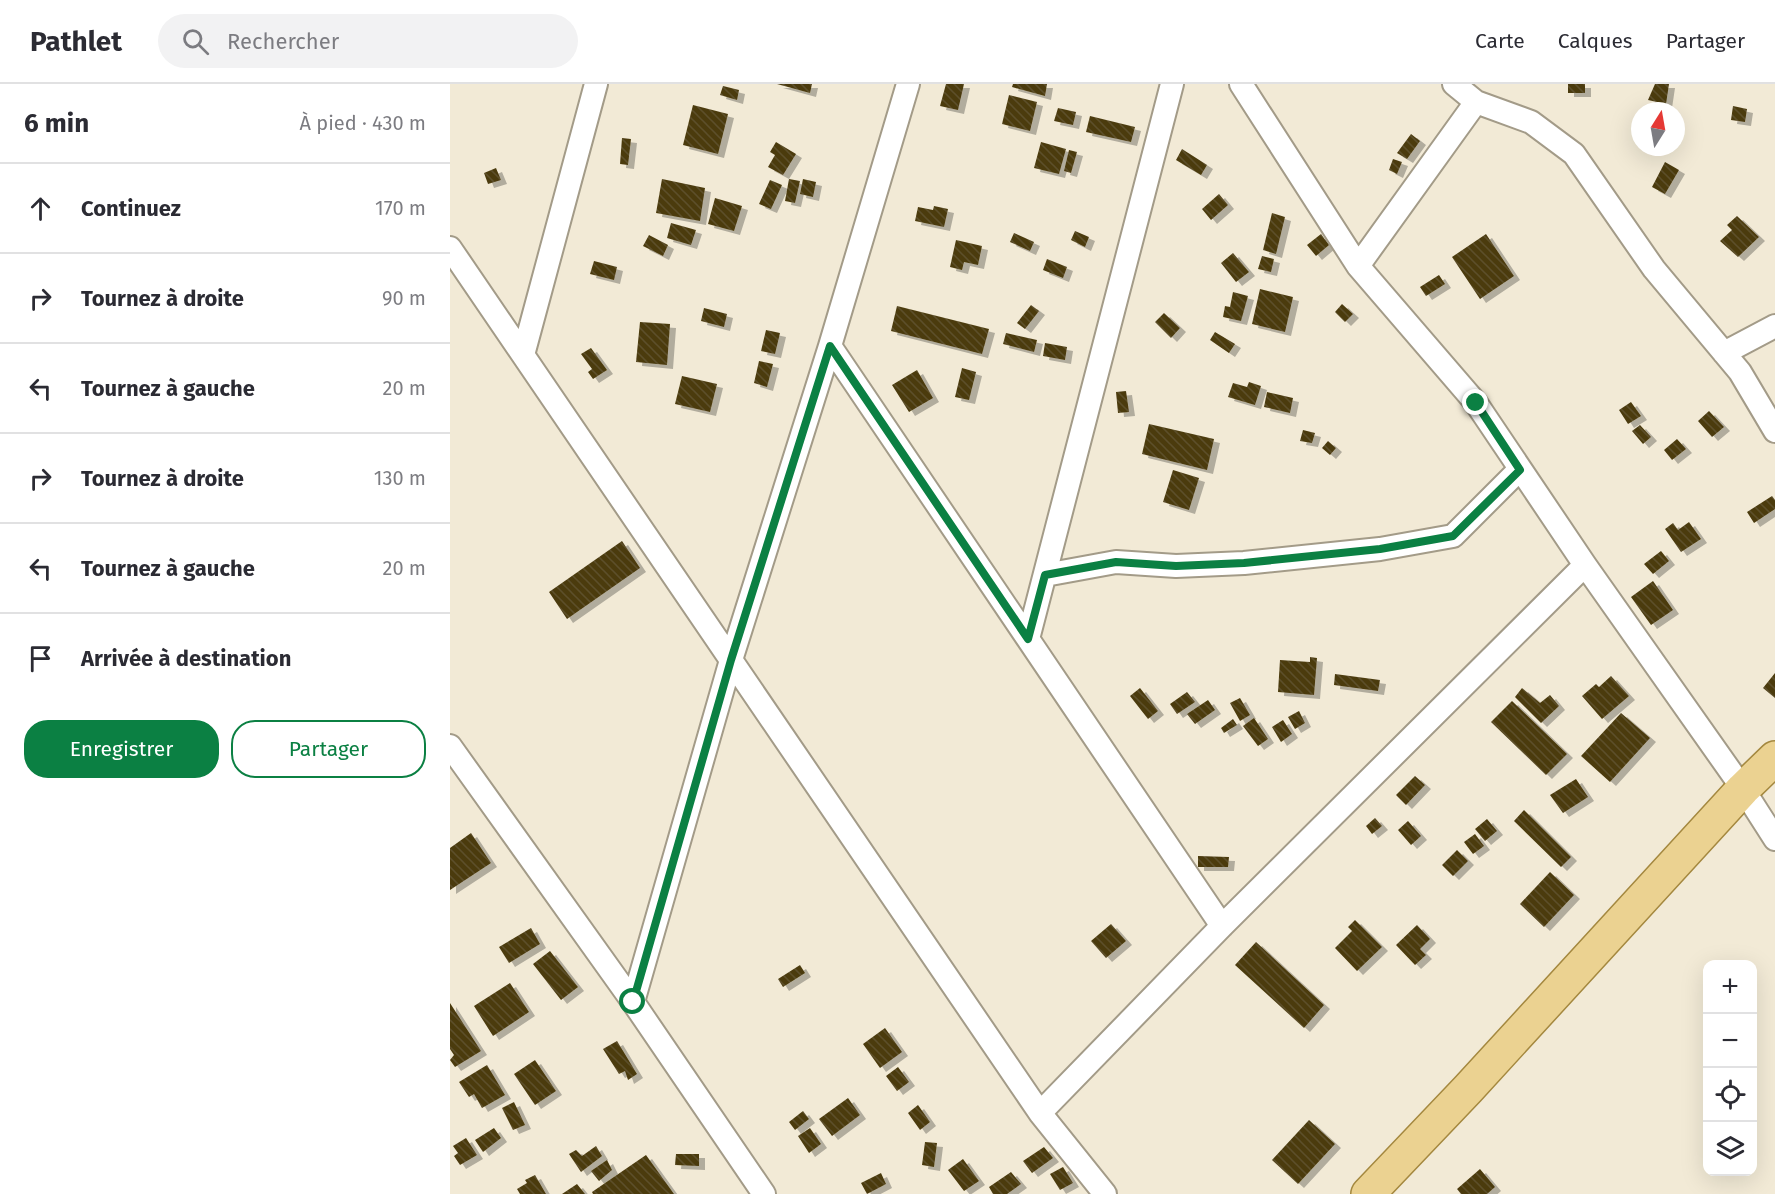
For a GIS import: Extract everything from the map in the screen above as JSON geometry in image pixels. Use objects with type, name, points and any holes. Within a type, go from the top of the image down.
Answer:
[{"type":"main road","points":[[1368,1194],[1468,1089],[1743,789],[1775,758]]},
{"type":"street","points":[[523,355],[596,84]]},
{"type":"street","points":[[633,1002],[731,660],[830,346],[908,84]]},
{"type":"street","points":[[1028,639],[1172,84]]},
{"type":"street","points":[[1241,84],[1358,266],[1476,403],[1585,565],[1743,789],[1775,839]]},
{"type":"street","points":[[1455,84],[1476,102],[1531,122],[1574,154],[1654,269],[1740,372],[1775,432]]},
{"type":"street","points":[[1358,266],[1476,102]]},
{"type":"street","points":[[450,248],[1040,1113],[1105,1194]]},
{"type":"street","points":[[1724,352],[1775,326]]},
{"type":"street","points":[[830,346],[1222,926]]},
{"type":"street","points":[[1045,575],[1116,562],[1176,566],[1244,563],[1380,549],[1453,536],[1520,470]]},
{"type":"street","points":[[1040,1113],[1222,926],[1585,565]]},
{"type":"street","points":[[450,746],[633,1002],[764,1194]]},
{"type":"building","points":[[777,84],[812,84],[810,93]]},
{"type":"building","points":[[946,84],[964,84],[958,110],[940,106]]},
{"type":"building","points":[[1013,84],[1047,84],[1045,96],[1012,87]]},
{"type":"building","points":[[1568,84],[1585,84],[1585,93],[1568,93]]},
{"type":"building","points":[[1655,84],[1669,84],[1666,102],[1648,100]]},
{"type":"building","points":[[723,86],[739,90],[737,100],[720,95]]},
{"type":"building","points":[[1009,95],[1037,102],[1030,131],[1002,124]]},
{"type":"building","points":[[693,105],[728,114],[718,154],[683,145]]},
{"type":"building","points":[[1733,106],[1747,109],[1745,122],[1731,120]]},
{"type":"building","points":[[1058,108],[1076,112],[1073,125],[1054,121]]},
{"type":"building","points":[[1090,116],[1135,127],[1131,142],[1086,132]]},
{"type":"building","points":[[1411,134],[1420,141],[1407,159],[1397,153]]},
{"type":"building","points":[[622,138],[631,139],[628,165],[620,164]]},
{"type":"building","points":[[776,142],[796,154],[783,175],[768,167],[775,155],[770,152]]},
{"type":"building","points":[[1041,142],[1066,149],[1059,174],[1034,168]]},
{"type":"building","points":[[1182,149],[1207,165],[1201,175],[1176,160]]},
{"type":"building","points":[[1069,150],[1077,152],[1071,173],[1064,171]]},
{"type":"building","points":[[1393,159],[1402,162],[1397,174],[1389,170]]},
{"type":"building","points":[[1665,162],[1679,170],[1665,194],[1652,187]]},
{"type":"building","points":[[496,168],[501,180],[488,184],[484,173]]},
{"type":"building","points":[[662,179],[705,188],[700,221],[656,213]]},
{"type":"building","points":[[789,179],[800,181],[795,203],[785,201]]},
{"type":"building","points":[[803,179],[816,182],[813,197],[800,194]]},
{"type":"building","points":[[770,180],[782,185],[771,209],[759,204]]},
{"type":"building","points":[[1219,194],[1228,205],[1211,220],[1202,209]]},
{"type":"building","points":[[715,198],[742,206],[734,231],[708,224]]},
{"type":"building","points":[[934,206],[948,209],[944,227],[915,221],[918,207],[933,210]]},
{"type":"building","points":[[1272,213],[1285,217],[1276,254],[1263,250]]},
{"type":"building","points":[[1737,216],[1759,237],[1738,257],[1720,241],[1732,230],[1727,225]]},
{"type":"building","points":[[671,223],[696,230],[691,245],[667,238]]},
{"type":"building","points":[[1075,231],[1089,237],[1085,247],[1071,240]]},
{"type":"building","points":[[1014,233],[1034,242],[1030,251],[1010,242]]},
{"type":"building","points":[[1321,234],[1329,245],[1316,256],[1307,245]]},
{"type":"building","points":[[1486,234],[1514,276],[1480,299],[1452,257]]},
{"type":"building","points":[[649,235],[668,245],[663,256],[643,246]]},
{"type":"building","points":[[956,240],[982,246],[978,265],[964,262],[962,270],[950,267]]},
{"type":"building","points":[[1233,253],[1249,272],[1236,282],[1221,263]]},
{"type":"building","points":[[1262,256],[1274,259],[1271,272],[1258,269]]},
{"type":"building","points":[[1047,259],[1067,267],[1063,278],[1043,270]]},
{"type":"building","points":[[594,261],[617,267],[614,280],[590,274]]},
{"type":"building","points":[[1439,275],[1445,284],[1426,296],[1420,287]]},
{"type":"building","points":[[1260,289],[1293,297],[1285,332],[1252,324]]},
{"type":"building","points":[[1233,292],[1248,296],[1241,321],[1223,317],[1225,306],[1230,307]]},
{"type":"building","points":[[1342,304],[1353,314],[1345,322],[1335,312]]},
{"type":"building","points":[[1031,305],[1039,311],[1025,329],[1017,323]]},
{"type":"building","points":[[897,306],[989,329],[982,354],[891,331]]},
{"type":"building","points":[[704,308],[727,314],[724,327],[701,321]]},
{"type":"building","points":[[1164,313],[1180,328],[1171,338],[1155,322]]},
{"type":"building","points":[[640,322],[670,324],[667,365],[636,362]]},
{"type":"building","points":[[766,330],[780,333],[775,354],[761,351]]},
{"type":"building","points":[[1215,332],[1235,344],[1229,353],[1210,340]]},
{"type":"building","points":[[1006,333],[1037,340],[1034,352],[1003,344]]},
{"type":"building","points":[[1045,343],[1067,347],[1065,360],[1043,356]]},
{"type":"building","points":[[591,348],[607,370],[593,379],[588,372],[592,369],[581,354]]},
{"type":"building","points":[[759,361],[773,364],[767,387],[754,383]]},
{"type":"building","points":[[962,368],[976,372],[969,400],[955,397]]},
{"type":"building","points":[[917,370],[933,398],[909,412],[892,385]]},
{"type":"building","points":[[682,376],[717,384],[710,412],[675,404]]},
{"type":"building","points":[[1249,382],[1261,386],[1255,405],[1228,397],[1233,383],[1247,387]]},
{"type":"building","points":[[1126,391],[1129,412],[1118,413],[1116,392]]},
{"type":"building","points":[[1267,392],[1293,398],[1290,413],[1264,407]]},
{"type":"building","points":[[1631,402],[1641,416],[1628,424],[1619,410]]},
{"type":"building","points":[[1709,411],[1724,427],[1712,437],[1698,421]]},
{"type":"building","points":[[1149,424],[1214,439],[1207,470],[1142,454]]},
{"type":"building","points":[[1640,425],[1651,437],[1643,444],[1632,431]]},
{"type":"building","points":[[1303,430],[1315,433],[1312,443],[1300,441]]},
{"type":"building","points":[[1677,439],[1686,449],[1672,460],[1664,450]]},
{"type":"building","points":[[1328,441],[1336,448],[1330,455],[1322,448]]},
{"type":"building","points":[[1173,470],[1199,478],[1189,510],[1163,502]]},
{"type":"building","points":[[1772,496],[1775,500],[1775,509],[1754,523],[1747,512]]},
{"type":"building","points":[[1689,522],[1701,539],[1681,552],[1665,529],[1673,523],[1678,530]]},
{"type":"building","points":[[622,541],[640,568],[567,619],[549,592]]},
{"type":"building","points":[[1661,551],[1669,561],[1653,574],[1644,564]]},
{"type":"building","points":[[1653,581],[1673,610],[1651,625],[1631,597]]},
{"type":"building","points":[[1310,657],[1317,658],[1314,695],[1278,692],[1280,660],[1310,662]]},
{"type":"building","points":[[1775,673],[1775,698],[1763,688]]},
{"type":"building","points":[[1335,674],[1380,680],[1378,691],[1334,685]]},
{"type":"building","points":[[1611,676],[1629,696],[1602,719],[1582,696],[1596,684],[1599,687]]},
{"type":"building","points":[[1140,688],[1158,711],[1148,719],[1130,696]]},
{"type":"building","points":[[1522,688],[1540,703],[1550,695],[1559,706],[1541,723],[1515,697]]},
{"type":"building","points":[[1187,692],[1195,702],[1177,714],[1170,704]]},
{"type":"building","points":[[1240,698],[1250,715],[1240,721],[1230,703]]},
{"type":"building","points":[[1208,700],[1215,710],[1195,724],[1187,714]]},
{"type":"building","points":[[1512,701],[1567,754],[1546,775],[1491,722]]},
{"type":"building","points":[[1299,711],[1305,723],[1295,729],[1288,717]]},
{"type":"building","points":[[1621,713],[1650,738],[1610,782],[1581,756]]},
{"type":"building","points":[[1254,718],[1268,739],[1258,746],[1243,726]]},
{"type":"building","points":[[1233,719],[1237,725],[1224,733],[1221,728]]},
{"type":"building","points":[[1283,720],[1292,734],[1281,742],[1272,727]]},
{"type":"building","points":[[1415,776],[1425,785],[1406,805],[1396,795]]},
{"type":"building","points":[[1576,779],[1588,797],[1563,813],[1550,795]]},
{"type":"building","points":[[1524,810],[1571,857],[1561,867],[1514,821]]},
{"type":"building","points":[[1375,818],[1382,826],[1372,834],[1366,826]]},
{"type":"building","points":[[1487,819],[1497,831],[1485,841],[1475,829]]},
{"type":"building","points":[[1408,821],[1421,836],[1411,845],[1398,830]]},
{"type":"building","points":[[471,833],[491,863],[450,890],[450,848]]},
{"type":"building","points":[[1475,834],[1484,846],[1473,854],[1464,842]]},
{"type":"building","points":[[1457,850],[1468,861],[1453,876],[1442,865]]},
{"type":"building","points":[[1198,856],[1229,857],[1228,867],[1198,867]]},
{"type":"building","points":[[1550,872],[1574,895],[1544,927],[1520,904]]},
{"type":"building","points":[[1355,920],[1382,947],[1357,971],[1335,948],[1352,931],[1348,927]]},
{"type":"building","points":[[1111,924],[1126,941],[1106,958],[1091,941]]},
{"type":"building","points":[[1417,925],[1430,939],[1420,949],[1426,955],[1415,965],[1396,945]]},
{"type":"building","points":[[531,928],[540,944],[509,963],[499,947]]},
{"type":"building","points":[[1256,942],[1324,1005],[1304,1028],[1235,965]]},
{"type":"building","points":[[550,951],[578,987],[561,1000],[533,964]]},
{"type":"building","points":[[800,965],[805,973],[783,987],[778,979]]},
{"type":"building","points":[[510,983],[529,1012],[493,1036],[474,1006]]},
{"type":"building","points":[[450,1003],[481,1051],[455,1067],[450,1060],[454,1055],[450,1049]]},
{"type":"building","points":[[885,1028],[902,1052],[880,1068],[863,1044]]},
{"type":"building","points":[[617,1041],[637,1074],[628,1080],[625,1071],[619,1074],[603,1049]]},
{"type":"building","points":[[535,1060],[556,1091],[535,1105],[514,1074]]},
{"type":"building","points":[[487,1065],[505,1095],[482,1108],[474,1094],[469,1097],[459,1082]]},
{"type":"building","points":[[898,1067],[909,1082],[897,1091],[886,1076]]},
{"type":"building","points":[[848,1098],[860,1115],[832,1136],[819,1119]]},
{"type":"building","points":[[514,1102],[525,1125],[513,1130],[502,1108]]},
{"type":"building","points":[[918,1105],[930,1122],[920,1130],[908,1113]]},
{"type":"building","points":[[803,1111],[809,1119],[795,1130],[789,1122]]},
{"type":"building","points":[[1309,1120],[1335,1144],[1298,1184],[1272,1160]]},
{"type":"building","points":[[494,1128],[501,1138],[483,1152],[475,1140]]},
{"type":"building","points":[[810,1128],[821,1144],[809,1153],[798,1136]]},
{"type":"building","points":[[466,1138],[477,1155],[460,1165],[454,1156],[458,1153],[453,1146]]},
{"type":"building","points":[[925,1142],[937,1143],[934,1167],[922,1165]]},
{"type":"building","points":[[596,1146],[602,1156],[581,1172],[569,1154],[576,1150],[582,1156]]},
{"type":"building","points":[[1044,1147],[1053,1158],[1032,1173],[1023,1161]]},
{"type":"building","points":[[676,1154],[699,1154],[699,1166],[675,1165]]},
{"type":"building","points":[[646,1155],[674,1194],[593,1194],[592,1192]]},
{"type":"building","points":[[963,1159],[979,1181],[964,1191],[948,1170]]},
{"type":"building","points":[[607,1160],[612,1170],[599,1181],[591,1171]]},
{"type":"building","points":[[1063,1167],[1073,1183],[1060,1190],[1050,1174]]},
{"type":"building","points":[[1480,1169],[1495,1187],[1487,1194],[1461,1194],[1457,1189]]},
{"type":"building","points":[[1011,1172],[1021,1184],[1007,1194],[993,1194],[989,1187]]},
{"type":"building","points":[[881,1173],[886,1184],[867,1194],[861,1183]]},
{"type":"building","points":[[535,1175],[546,1194],[520,1194],[517,1189],[527,1183],[525,1180]]},
{"type":"building","points":[[577,1184],[585,1194],[562,1194]]},
{"type":"route","points":[[633,1002],[731,660],[830,346],[1028,639],[1045,575],[1116,562],[1176,566],[1244,563],[1380,549],[1453,536],[1520,470],[1476,403]]}]
